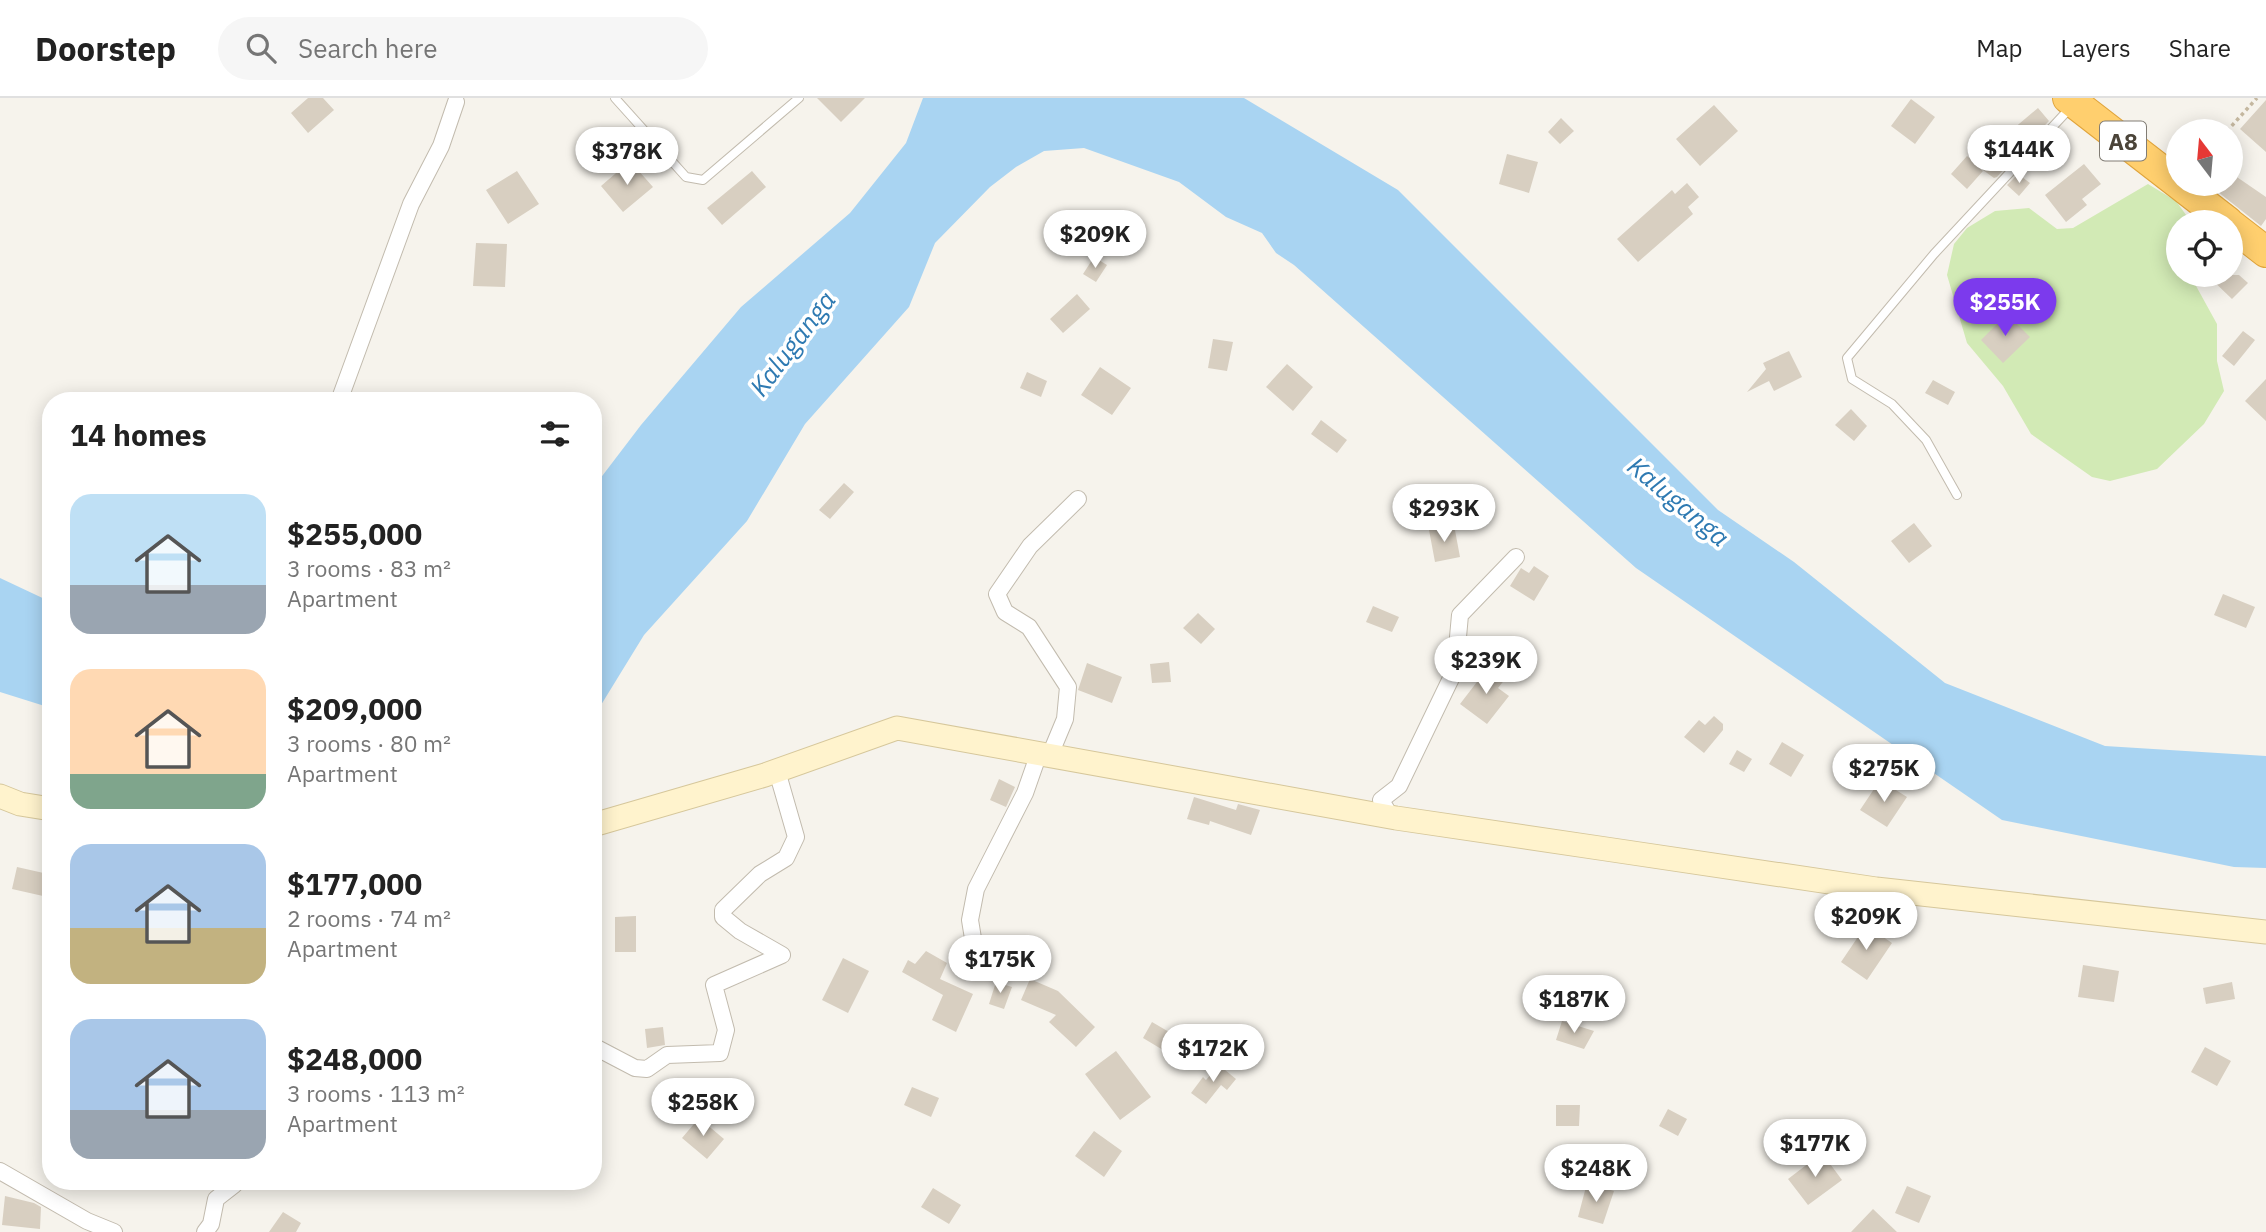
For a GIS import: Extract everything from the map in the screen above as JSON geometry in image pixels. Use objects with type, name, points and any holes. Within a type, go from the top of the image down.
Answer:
[{"type":"highway","name":"A8","points":[[2071,100],[2166,174]]},
{"type":"highway","name":"A8","points":[[2194,196],[2212,210]]},
{"type":"highway","name":"A8","points":[[2243,234],[2266,252]]},
{"type":"street","points":[[342,392],[411,204],[441,146],[456,102]]},
{"type":"street","points":[[976,957],[970,920],[976,889],[1065,719],[1069,687],[1029,627],[1005,612],[997,594],[1030,546],[1078,499]]},
{"type":"street","points":[[1390,816],[1381,800],[1399,786],[1455,670],[1460,615],[1516,557]]},
{"type":"street","points":[[602,822],[777,771],[897,728],[1390,816],[1876,889],[2266,932]]},
{"type":"street","points":[[602,1051],[635,1068],[647,1069],[667,1055],[720,1053],[726,1030],[714,985],[782,955],[723,918],[723,910],[760,874],[786,858],[796,837],[777,771]]},
{"type":"street","points":[[0,796],[20,804],[42,808]]},
{"type":"street","points":[[0,1171],[87,1221],[114,1232]]},
{"type":"street","points":[[205,1232],[211,1224],[216,1199],[228,1190]]},
{"type":"lane","points":[[615,98],[686,177],[703,180],[799,98]]},
{"type":"lane","points":[[1957,495],[1926,440],[1892,404],[1852,379],[1847,358],[1934,254],[2071,100]]},
{"type":"path","points":[[2238,119],[2257,98]]},
{"type":"green space","points":[[2148,184],[2176,201],[2182,210],[2166,210],[2166,287],[2197,287],[2217,324],[2217,361],[2224,391],[2204,424],[2157,469],[2110,481],[2092,477],[2031,434],[2003,386],[1967,343],[1947,275],[1954,244],[1967,228],[1995,211],[2029,208],[2057,229],[2073,228]]},
{"type":"water","name":"Kaluganga","points":[[923,98],[1244,98],[1398,190],[1718,510],[1794,562],[1945,683],[2105,746],[2266,756],[2266,868],[2234,867],[2002,820],[1636,568],[1294,265],[1276,253],[1262,233],[1226,217],[1179,182],[1084,148],[1044,151],[1016,167],[990,187],[935,243],[909,307],[805,424],[747,521],[644,635],[602,703],[602,476],[641,425],[741,307],[850,213],[906,143]]},
{"type":"water","points":[[0,578],[42,598],[42,705],[0,692]]},
{"type":"building","points":[[308,98],[323,98],[334,110],[308,133],[291,113]]},
{"type":"building","points":[[817,98],[865,98],[841,122]]},
{"type":"building","points":[[1911,99],[1935,117],[1915,144],[1891,126]]},
{"type":"building","points":[[2266,100],[2266,152],[2244,133],[2244,125]]},
{"type":"building","points":[[1714,105],[1738,131],[1700,166],[1676,139]]},
{"type":"building","points":[[2038,108],[2049,121],[2029,142],[2013,129]]},
{"type":"building","points":[[1561,118],[1574,131],[1560,144],[1548,132]]},
{"type":"building","points":[[1994,146],[2012,160],[1997,177],[1994,178],[1976,165],[1983,171],[1967,189],[1951,174],[1967,156],[1975,163]]},
{"type":"building","points":[[1507,154],[1538,162],[1529,193],[1499,184]]},
{"type":"building","points":[[630,161],[653,187],[623,212],[601,186]]},
{"type":"building","points":[[2084,164],[2101,184],[2082,199],[2087,205],[2066,222],[2045,195]]},
{"type":"building","points":[[517,171],[539,204],[508,224],[486,190]]},
{"type":"building","points":[[752,171],[766,187],[722,225],[707,208]]},
{"type":"building","points":[[2018,174],[2030,183],[2019,196],[2007,185]]},
{"type":"building","points":[[2244,182],[2266,197],[2266,219],[2261,226],[2223,196],[2244,196]]},
{"type":"building","points":[[1687,183],[1699,197],[1688,207],[1693,214],[1638,262],[1617,239],[1672,190],[1675,194]]},
{"type":"building","points":[[476,243],[507,244],[505,287],[473,286]]},
{"type":"building","points":[[1094,257],[1107,265],[1096,282],[1083,274]]},
{"type":"building","points":[[2243,279],[2248,283],[2232,299],[2220,287],[2243,287]]},
{"type":"building","points":[[1077,294],[1090,309],[1063,333],[1050,319]]},
{"type":"building","points":[[2007,314],[2030,337],[2003,363],[1981,340]]},
{"type":"building","points":[[2243,331],[2255,340],[2234,366],[2222,356]]},
{"type":"building","points":[[1213,339],[1233,342],[1227,371],[1208,368]]},
{"type":"building","points":[[1789,351],[1802,377],[1774,391],[1769,381],[1747,392],[1766,369],[1763,363]]},
{"type":"building","points":[[1287,364],[1313,387],[1293,411],[1266,387]]},
{"type":"building","points":[[1100,367],[1131,388],[1112,415],[1081,395]]},
{"type":"building","points":[[1027,372],[1047,381],[1041,397],[1020,388]]},
{"type":"building","points":[[2266,379],[2266,421],[2245,401]]},
{"type":"building","points":[[1933,380],[1955,392],[1948,405],[1925,393]]},
{"type":"building","points":[[1851,409],[1867,426],[1854,441],[1835,425]]},
{"type":"building","points":[[1321,420],[1347,440],[1337,453],[1311,434]]},
{"type":"building","points":[[844,483],[854,492],[830,519],[819,510]]},
{"type":"building","points":[[1914,523],[1932,546],[1909,563],[1891,541]]},
{"type":"building","points":[[1454,525],[1460,557],[1435,562],[1429,530]]},
{"type":"building","points":[[1534,566],[1549,576],[1534,601],[1510,586],[1521,568],[1529,573]]},
{"type":"building","points":[[2223,594],[2255,607],[2246,628],[2214,615]]},
{"type":"building","points":[[1373,606],[1399,617],[1392,632],[1366,622]]},
{"type":"building","points":[[1198,613],[1215,629],[1201,644],[1183,628]]},
{"type":"building","points":[[1169,662],[1171,682],[1152,683],[1150,664]]},
{"type":"building","points":[[1087,663],[1122,677],[1112,703],[1078,690]]},
{"type":"building","points":[[1490,665],[1506,678],[1498,688],[1509,696],[1487,724],[1460,704]]},
{"type":"building","points":[[1714,716],[1723,724],[1723,730],[1704,753],[1684,737],[1699,720],[1705,725]]},
{"type":"building","points":[[1782,742],[1804,755],[1791,777],[1769,764]]},
{"type":"building","points":[[1737,750],[1752,759],[1744,772],[1729,764]]},
{"type":"building","points":[[999,779],[1015,787],[1006,807],[990,800]]},
{"type":"building","points":[[1880,780],[1907,797],[1887,827],[1860,810]]},
{"type":"building","points":[[1194,797],[1236,810],[1238,804],[1260,810],[1251,835],[1210,821],[1209,825],[1187,819]]},
{"type":"building","points":[[17,867],[42,873],[42,896],[12,889]]},
{"type":"building","points":[[636,916],[636,952],[615,952],[615,917]]},
{"type":"building","points":[[1866,925],[1892,943],[1867,980],[1841,962]]},
{"type":"building","points":[[926,951],[947,963],[940,979],[973,994],[956,1032],[932,1020],[943,995],[902,972],[908,960],[915,964]]},
{"type":"building","points":[[843,958],[869,971],[848,1013],[822,1000]]},
{"type":"building","points":[[2083,965],[2119,971],[2114,1002],[2078,997]]},
{"type":"building","points":[[1030,979],[1058,991],[1095,1027],[1076,1047],[1049,1022],[1056,1015],[1021,1000]]},
{"type":"building","points":[[996,982],[1012,987],[1004,1009],[989,1004]]},
{"type":"building","points":[[2232,982],[2235,999],[2206,1004],[2203,988]]},
{"type":"building","points":[[1562,1021],[1594,1031],[1584,1049],[1556,1040]]},
{"type":"building","points":[[1152,1022],[1188,1043],[1178,1059],[1143,1038]]},
{"type":"building","points":[[663,1027],[665,1045],[647,1048],[645,1029]]},
{"type":"building","points":[[2205,1047],[2231,1061],[2217,1086],[2191,1072]]},
{"type":"building","points":[[1116,1051],[1151,1097],[1120,1120],[1085,1074]]},
{"type":"building","points":[[1219,1065],[1236,1079],[1227,1090],[1221,1085],[1206,1104],[1191,1093],[1203,1077],[1206,1080]]},
{"type":"building","points":[[912,1087],[939,1098],[931,1117],[904,1105]]},
{"type":"building","points":[[1556,1105],[1580,1105],[1579,1126],[1556,1126]]},
{"type":"building","points":[[1668,1109],[1687,1119],[1678,1136],[1659,1126]]},
{"type":"building","points":[[699,1118],[724,1139],[707,1159],[682,1138]]},
{"type":"building","points":[[1094,1131],[1122,1151],[1104,1177],[1075,1156]]},
{"type":"building","points":[[1822,1153],[1842,1180],[1808,1205],[1788,1179]]},
{"type":"building","points":[[1587,1183],[1614,1191],[1603,1224],[1578,1217]]},
{"type":"building","points":[[1907,1186],[1931,1196],[1919,1223],[1895,1213]]},
{"type":"building","points":[[933,1188],[961,1205],[949,1224],[921,1207]]},
{"type":"building","points":[[5,1196],[41,1207],[40,1229],[2,1225]]},
{"type":"building","points":[[1873,1209],[1897,1232],[1851,1232]]},
{"type":"building","points":[[283,1212],[301,1223],[296,1232],[269,1232]]}]
